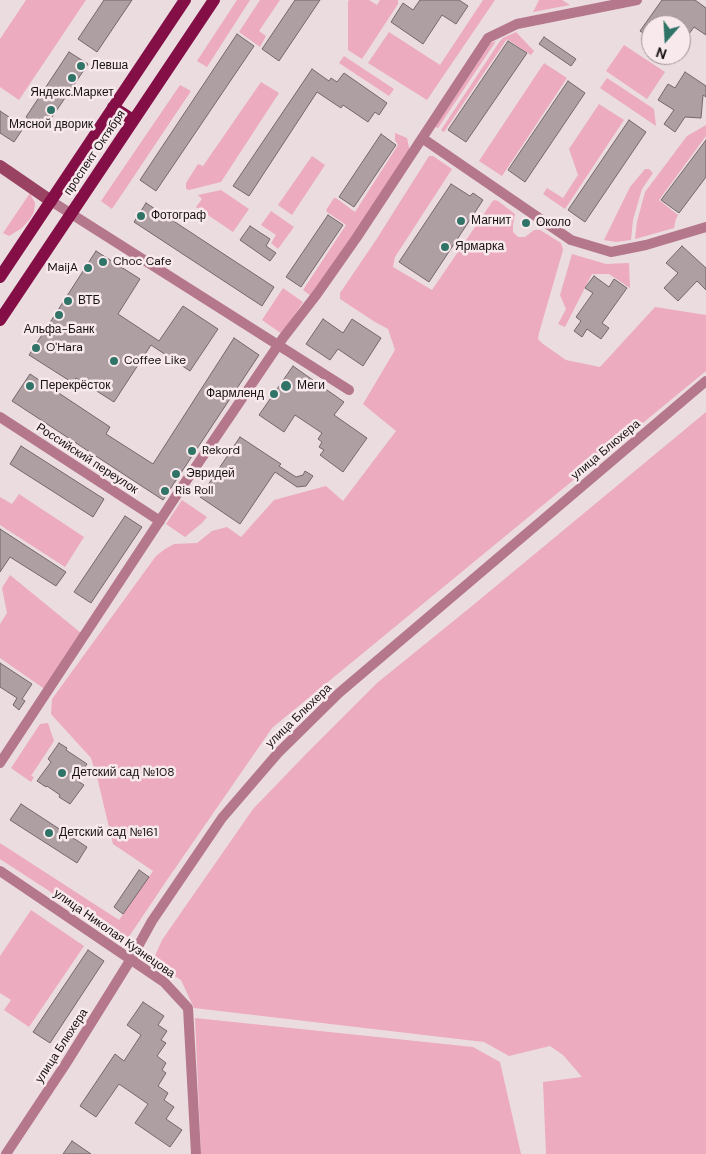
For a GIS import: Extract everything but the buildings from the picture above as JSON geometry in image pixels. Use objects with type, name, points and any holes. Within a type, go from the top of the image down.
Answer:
[{"type":"main road","name":"проспект Октября","points":[[0,277],[185,0]]},
{"type":"main road","name":"проспект Октября","points":[[0,320],[214,0]]},
{"type":"main road","points":[[113,107],[133,120]]},
{"type":"main road","points":[[0,166],[51,201]]},
{"type":"street","points":[[0,763],[278,345],[317,294],[488,38],[517,24],[637,0]]},
{"type":"street","points":[[422,138],[571,240],[611,252],[646,246],[706,227]]},
{"type":"street","points":[[51,201],[349,390]]},
{"type":"street","name":"улица Блюхера","points":[[6,1154],[65,1065],[152,922],[222,818],[278,752],[339,693],[706,381]]},
{"type":"street","name":"Российский переулок","points":[[0,417],[160,521]]},
{"type":"street","name":"улица Николая Кузнецова","points":[[0,871],[164,982],[188,1008],[196,1154]]},
{"type":"shaded area","points":[[26,0],[86,0],[19,100],[0,87],[0,39]]},
{"type":"shaded area","points":[[237,0],[250,0],[207,67],[197,61]]},
{"type":"shaded area","points":[[260,0],[280,0],[259,31],[266,36],[260,47],[239,32]]},
{"type":"shaded area","points":[[349,0],[369,0],[377,5],[380,0],[398,0],[398,4],[362,59],[348,50]]},
{"type":"shaded area","points":[[483,0],[495,0],[427,100],[368,63],[389,32],[440,65]]},
{"type":"shaded area","points":[[539,0],[562,0],[570,5],[533,12]]},
{"type":"shaded area","points":[[516,32],[534,51],[531,55],[507,39],[444,132],[441,130],[500,41]]},
{"type":"shaded area","points":[[496,41],[438,128],[435,127],[491,43]]},
{"type":"shaded area","points":[[624,45],[641,56],[641,65],[654,65],[665,72],[647,99],[606,71]]},
{"type":"shaded area","points":[[344,56],[394,89],[389,96],[339,63]]},
{"type":"shaded area","points":[[544,63],[567,78],[502,176],[479,161]]},
{"type":"shaded area","points":[[607,78],[654,109],[656,126],[600,88]]},
{"type":"shaded area","points":[[261,82],[279,93],[221,182],[189,190],[186,189],[186,183],[198,164],[203,166]]},
{"type":"shaded area","points":[[180,85],[191,91],[112,209],[101,201]]},
{"type":"shaded area","points":[[599,104],[624,120],[565,209],[543,194],[547,188],[563,198],[578,175],[569,149]]},
{"type":"shaded area","points":[[706,125],[706,136],[659,200],[678,215],[674,228],[635,239],[637,222],[645,192],[687,136]]},
{"type":"shaded area","points":[[395,133],[407,138],[410,152],[311,296],[303,290],[346,225],[326,210],[334,198],[336,198],[355,212],[398,145],[395,140]]},
{"type":"shaded area","points":[[312,156],[325,165],[292,215],[278,205]]},
{"type":"shaded area","points":[[429,156],[433,156],[452,169],[395,257],[393,267],[432,290],[492,202],[494,200],[498,201],[515,214],[513,232],[518,237],[525,237],[534,230],[540,230],[561,243],[563,250],[539,333],[538,339],[543,344],[566,360],[600,367],[655,307],[706,315],[706,371],[272,728],[126,941],[0,859],[0,843],[119,920],[153,871],[113,844],[91,758],[51,714],[52,699],[156,556],[174,544],[197,543],[212,531],[227,527],[241,537],[274,500],[326,486],[343,501],[396,431],[363,404],[395,350],[388,329],[340,299],[340,293]]},
{"type":"shaded area","points":[[645,169],[649,169],[653,173],[642,189],[633,220],[631,240],[616,242],[604,240],[630,187]]},
{"type":"shaded area","points":[[221,190],[249,209],[233,232],[196,207],[202,199],[198,195]]},
{"type":"shaded area","points":[[30,193],[35,203],[34,212],[30,219],[22,228],[9,236],[3,233]]},
{"type":"shaded area","points":[[271,211],[294,227],[278,249],[271,243],[276,235],[261,225]]},
{"type":"shaded area","points":[[572,254],[606,264],[629,263],[630,288],[609,274],[592,274],[565,327],[558,324],[566,309],[560,295]]},
{"type":"shaded area","points":[[283,288],[303,302],[282,334],[262,320]]},
{"type":"shaded area","points":[[706,412],[706,1154],[546,1154],[543,1082],[582,1077],[563,1055],[550,1046],[509,1056],[484,1042],[194,1008],[181,980],[162,969],[155,956],[162,940],[253,809],[377,683]]},
{"type":"shaded area","points":[[19,494],[84,537],[65,567],[0,525],[0,497],[12,504]]},
{"type":"shaded area","points":[[182,500],[207,517],[185,537],[166,524]]},
{"type":"shaded area","points":[[10,575],[81,633],[46,690],[0,658],[0,624],[7,613],[2,588]]},
{"type":"shaded area","points":[[48,723],[54,741],[31,776],[34,777],[31,782],[11,768],[40,724]]},
{"type":"shaded area","points":[[31,910],[84,946],[29,1027],[4,1010],[11,1000],[0,993],[0,956]]},
{"type":"shaded area","points":[[195,1018],[473,1047],[500,1062],[521,1154],[201,1154]]},
{"type":"place","name":"Левша","points":[[81,66]]},
{"type":"place","name":"Яндекс.Маркет","points":[[72,78]]},
{"type":"place","name":"Мясной дворик","points":[[51,110]]},
{"type":"place","name":"Фотограф","points":[[141,216]]},
{"type":"place","name":"Магнит","points":[[461,221]]},
{"type":"place","name":"Около","points":[[526,223]]},
{"type":"place","name":"Ярмарка","points":[[445,247]]},
{"type":"place","name":"Choc Cafe","points":[[103,262]]},
{"type":"place","name":"MaijA","points":[[88,268]]},
{"type":"place","name":"ВТБ","points":[[68,301]]},
{"type":"place","name":"Альфа-Банк","points":[[59,315]]},
{"type":"place","name":"O'Hara","points":[[36,348]]},
{"type":"place","name":"Coffee Like","points":[[114,361]]},
{"type":"place","name":"Перекрёсток","points":[[30,386]]},
{"type":"place","name":"Меги","points":[[286,386]]},
{"type":"place","name":"Фармленд","points":[[274,394]]},
{"type":"place","name":"Rekord","points":[[192,451]]},
{"type":"place","name":"Эвридей","points":[[176,474]]},
{"type":"place","name":"Ris Roll","points":[[165,491]]},
{"type":"place","name":"Детский сад №108","points":[[62,773]]},
{"type":"place","name":"Детский сад №161","points":[[49,833]]}]
